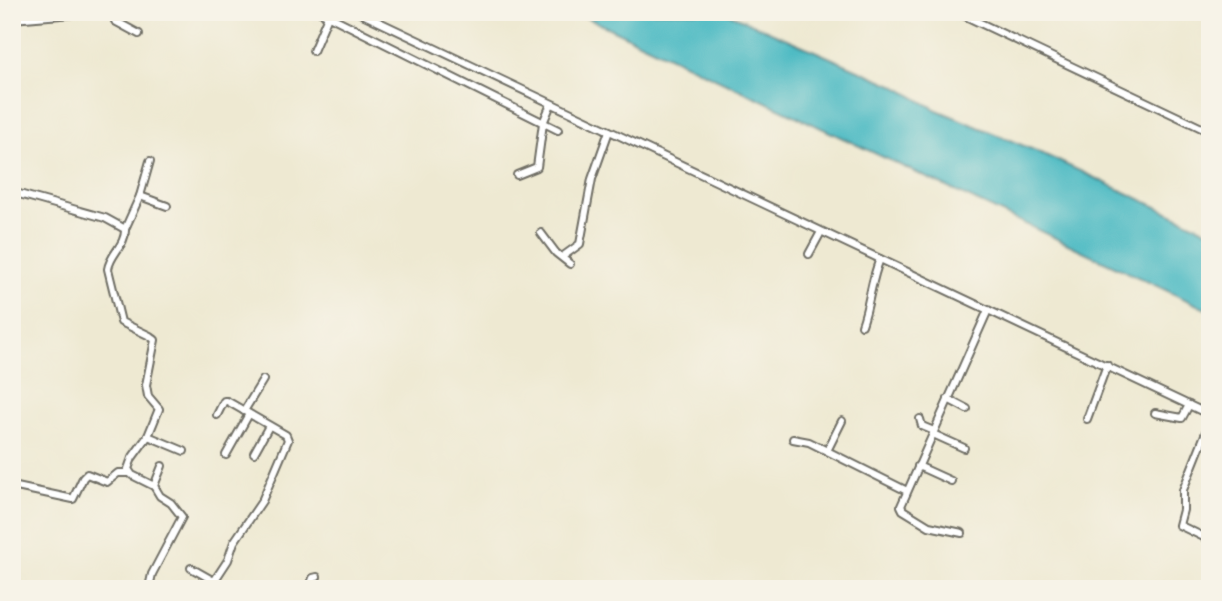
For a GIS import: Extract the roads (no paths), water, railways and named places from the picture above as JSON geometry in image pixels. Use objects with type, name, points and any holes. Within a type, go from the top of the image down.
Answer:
[{"type":"street","points":[[12,19],[98,12]]},
{"type":"street","points":[[112,12],[115,20],[139,34]]},
{"type":"street","points":[[321,12],[558,130]]},
{"type":"street","points":[[358,12],[369,20],[821,232],[1186,411],[1210,415]]},
{"type":"street","points":[[957,12],[1210,132]]},
{"type":"street","points":[[313,51],[328,16]]},
{"type":"street","points":[[363,32],[369,20]]},
{"type":"street","points":[[517,175],[537,167],[543,122],[551,106]]},
{"type":"street","points":[[562,257],[580,244],[592,179],[609,131]]},
{"type":"street","points":[[130,473],[129,463],[148,436],[159,409],[148,396],[146,383],[155,340],[121,322],[108,269],[125,238],[125,229],[140,196],[150,161]]},
{"type":"street","points":[[12,192],[105,218],[125,229]]},
{"type":"street","points":[[140,196],[167,206]]},
{"type":"street","points":[[811,251],[821,232]]},
{"type":"street","points":[[541,233],[556,253],[570,264]]},
{"type":"street","points":[[862,325],[879,261]]},
{"type":"street","points":[[962,533],[929,526],[901,506],[986,312]]},
{"type":"street","points":[[1087,419],[1104,372]]},
{"type":"street","points":[[226,455],[263,380]]},
{"type":"street","points":[[948,399],[967,409]]},
{"type":"street","points":[[209,589],[228,560],[234,542],[262,501],[288,440],[286,435],[226,401],[216,415]]},
{"type":"street","points":[[1156,413],[1178,418],[1186,411]]},
{"type":"street","points":[[920,419],[922,426],[964,448]]},
{"type":"street","points":[[827,452],[842,421]]},
{"type":"street","points":[[1210,422],[1183,490],[1183,510],[1179,525],[1210,540]]},
{"type":"street","points":[[254,453],[269,426]]},
{"type":"street","points":[[148,436],[184,452]]},
{"type":"street","points":[[793,439],[809,442],[907,491]]},
{"type":"street","points":[[154,486],[163,466]]},
{"type":"street","points":[[918,466],[951,481]]},
{"type":"street","points":[[12,485],[73,499],[87,474],[107,482],[118,473],[130,473],[154,486],[160,496],[171,503],[182,517],[152,574],[150,583],[154,589]]},
{"type":"street","points":[[191,568],[214,581]]},
{"type":"street","points":[[309,589],[313,578],[317,577]]},
{"type":"water","points":[[575,12],[725,12],[895,86],[937,110],[1041,153],[1200,227],[1210,232],[1210,311]]}]
